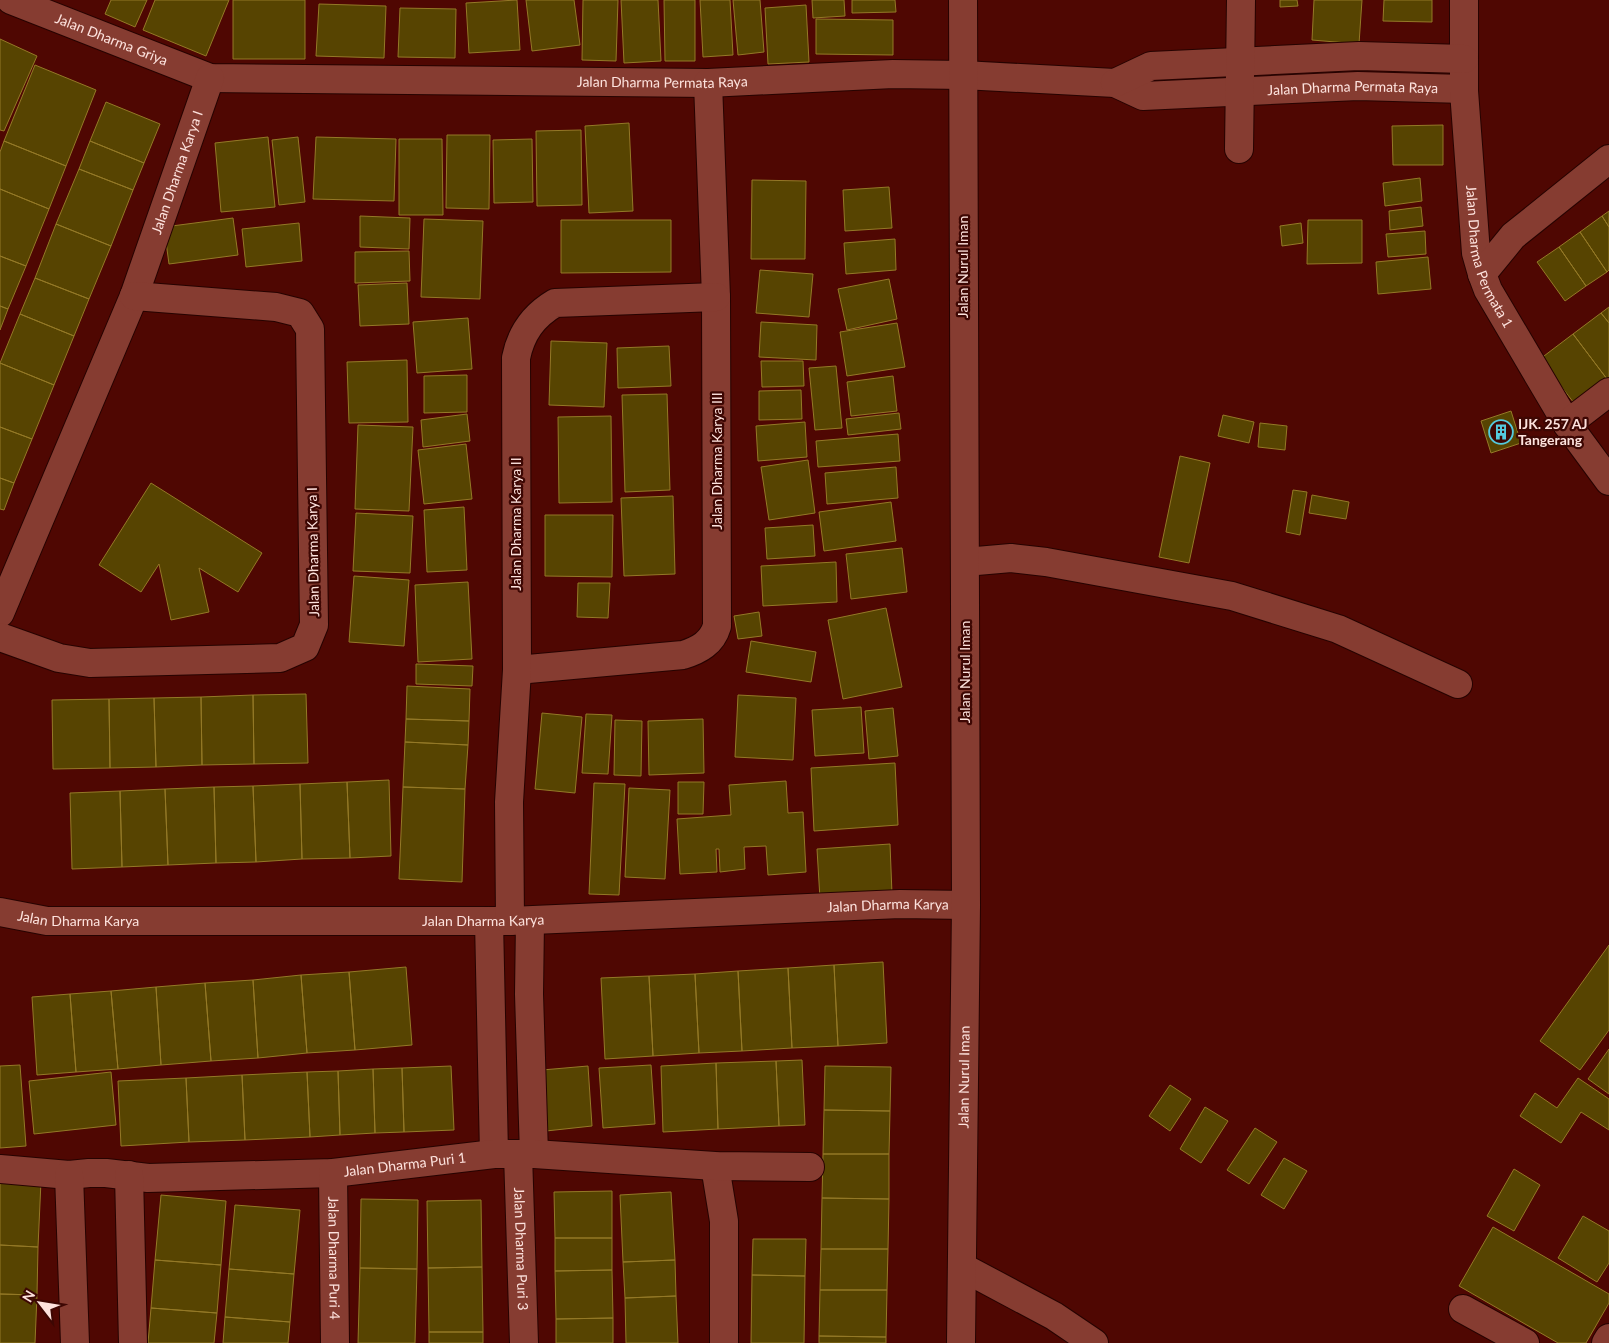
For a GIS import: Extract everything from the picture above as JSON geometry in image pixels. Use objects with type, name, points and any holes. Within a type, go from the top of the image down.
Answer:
[{"type":"street","name":"Jalan Nurul Iman","points":[[961,1343],[966,905],[963,0]]},
{"type":"street","points":[[1238,149],[1241,93],[1241,0]]},
{"type":"street","name":"Jalan Dharma Permata 1","points":[[1464,0],[1464,89],[1476,253],[1482,274],[1488,290],[1567,424],[1609,481]]},
{"type":"street","name":"Jalan Dharma Griya","points":[[20,2],[210,78]]},
{"type":"street","name":"Jalan Dharma Permata Raya","points":[[1115,83],[1151,66],[1359,56],[1464,60]]},
{"type":"street","name":"Jalan Dharma Permata Raya","points":[[210,78],[708,83],[892,74],[963,75],[1115,83],[1143,96],[1241,93],[1358,86],[1464,89]]},
{"type":"street","name":"Jalan Dharma Karya I","points":[[0,613],[134,296],[210,78]]},
{"type":"street","name":"Jalan Dharma Karya III","points":[[517,670],[683,655],[702,648],[713,635],[717,626],[716,297],[708,83]]},
{"type":"street","points":[[1482,274],[1513,236],[1609,159]]},
{"type":"street","name":"Jalan Dharma Karya I","points":[[0,637],[59,658],[90,663],[280,658],[305,647],[314,625],[310,328],[300,314],[276,306],[134,296]]},
{"type":"street","name":"Jalan Dharma Karya II","points":[[510,921],[508,802],[517,670],[516,358],[523,335],[535,318],[555,304],[716,297]]},
{"type":"street","points":[[1567,424],[1609,392]]},
{"type":"street","points":[[964,562],[1011,558],[1046,562],[1232,596],[1338,629],[1458,684]]},
{"type":"street","name":"Jalan Dharma Karya","points":[[0,912],[47,921],[510,921],[900,904],[966,905]]},
{"type":"street","points":[[510,921],[515,1154]]},
{"type":"street","points":[[510,921],[529,994],[515,1154]]},
{"type":"street","name":"Jalan Dharma Puri 1","points":[[0,1169],[69,1175],[89,1173],[129,1175],[148,1178],[334,1173],[515,1154],[715,1166],[810,1167]]},
{"type":"street","name":"Jalan Dharma Puri 3","points":[[515,1154],[524,1343]]},
{"type":"street","points":[[715,1166],[724,1221],[724,1343]]},
{"type":"street","name":"Jalan Dharma Puri 4","points":[[334,1173],[335,1343]]},
{"type":"street","points":[[69,1175],[75,1343]]},
{"type":"street","points":[[129,1175],[133,1343]]},
{"type":"street","points":[[962,1267],[1054,1316],[1094,1343]]},
{"type":"street","points":[[1463,1309],[1525,1343]]},
{"type":"street","points":[[1606,1343],[1609,1338]]},
{"type":"building","points":[[111,0],[147,0],[135,27],[105,14]]},
{"type":"building","points":[[155,0],[229,0],[206,56],[143,30]]},
{"type":"building","points":[[233,0],[305,0],[305,59],[233,59]]},
{"type":"building","points":[[517,0],[520,50],[469,53],[466,3]]},
{"type":"building","points":[[526,0],[574,0],[580,45],[532,51]]},
{"type":"building","points":[[583,0],[618,0],[616,61],[582,60]]},
{"type":"building","points":[[621,0],[658,0],[661,61],[624,63]]},
{"type":"building","points":[[664,0],[695,0],[695,61],[665,61]]},
{"type":"building","points":[[700,0],[730,0],[733,55],[703,57]]},
{"type":"building","points":[[733,0],[760,0],[764,52],[738,55]]},
{"type":"building","points":[[812,0],[844,0],[845,16],[813,18]]},
{"type":"building","points":[[852,0],[895,0],[896,12],[852,13]]},
{"type":"building","points":[[1280,0],[1297,0],[1298,6],[1280,7]]},
{"type":"building","points":[[1314,0],[1362,0],[1359,44],[1312,40]]},
{"type":"building","points":[[1384,0],[1432,0],[1432,22],[1383,21]]},
{"type":"building","points":[[319,4],[386,6],[384,58],[316,56]]},
{"type":"building","points":[[806,5],[809,62],[768,64],[765,8]]},
{"type":"building","points":[[400,8],[456,9],[455,58],[398,57]]},
{"type":"building","points":[[816,19],[893,20],[893,55],[816,54]]},
{"type":"building","points":[[0,39],[37,56],[4,131],[0,130]]},
{"type":"building","points":[[35,65],[96,90],[66,166],[4,141]]},
{"type":"building","points":[[106,102],[160,124],[144,163],[90,141]]},
{"type":"building","points":[[629,123],[633,211],[589,213],[585,126]]},
{"type":"building","points":[[1443,125],[1443,165],[1393,165],[1392,126]]},
{"type":"building","points":[[581,130],[582,205],[537,206],[536,131]]},
{"type":"building","points":[[447,135],[490,135],[489,209],[446,208]]},
{"type":"building","points":[[268,137],[275,207],[221,212],[215,143]]},
{"type":"building","points":[[298,137],[305,202],[279,205],[272,140]]},
{"type":"building","points":[[316,137],[396,139],[394,201],[313,199]]},
{"type":"building","points":[[399,139],[442,139],[443,215],[399,215]]},
{"type":"building","points":[[532,139],[533,202],[494,203],[493,140]]},
{"type":"building","points":[[4,141],[66,166],[49,209],[0,189],[0,152]]},
{"type":"building","points":[[90,141],[144,163],[133,190],[79,169]]},
{"type":"building","points":[[79,169],[133,190],[111,246],[56,224]]},
{"type":"building","points":[[1420,178],[1422,201],[1385,206],[1383,183]]},
{"type":"building","points":[[752,180],[806,181],[805,259],[751,259]]},
{"type":"building","points":[[889,187],[892,228],[845,231],[843,190]]},
{"type":"building","points":[[0,189],[49,209],[26,266],[0,256]]},
{"type":"building","points":[[1421,207],[1423,226],[1390,230],[1389,211]]},
{"type":"building","points":[[1609,211],[1609,227],[1602,216]]},
{"type":"building","points":[[360,216],[410,218],[409,249],[360,247]]},
{"type":"building","points":[[1602,216],[1609,227],[1609,270],[1607,272],[1580,232]]},
{"type":"building","points":[[233,218],[238,255],[169,264],[164,227]]},
{"type":"building","points":[[424,219],[483,221],[480,299],[421,297]]},
{"type":"building","points":[[561,220],[671,220],[671,272],[561,273]]},
{"type":"building","points":[[1308,220],[1362,220],[1362,263],[1307,264]]},
{"type":"building","points":[[299,223],[302,261],[246,267],[242,229]]},
{"type":"building","points":[[1301,223],[1303,243],[1282,246],[1280,226]]},
{"type":"building","points":[[56,224],[111,246],[89,299],[35,278]]},
{"type":"building","points":[[1425,231],[1426,254],[1388,257],[1386,234]]},
{"type":"building","points":[[1580,232],[1607,272],[1586,286],[1559,247]]},
{"type":"building","points":[[895,239],[896,270],[846,274],[844,243]]},
{"type":"building","points":[[1559,247],[1586,286],[1565,301],[1537,262]]},
{"type":"building","points":[[409,251],[410,281],[355,283],[355,252]]},
{"type":"building","points":[[0,256],[26,266],[8,309],[0,306]]},
{"type":"building","points":[[1428,257],[1431,289],[1378,294],[1376,262]]},
{"type":"building","points":[[760,270],[813,274],[809,317],[756,313]]},
{"type":"building","points":[[35,278],[89,299],[74,336],[20,314]]},
{"type":"building","points":[[889,279],[897,319],[847,330],[838,289]]},
{"type":"building","points":[[407,283],[409,324],[360,326],[358,285]]},
{"type":"building","points":[[0,306],[8,309],[0,330]]},
{"type":"building","points":[[1609,307],[1609,323],[1601,313]]},
{"type":"building","points":[[1601,313],[1609,323],[1609,377],[1607,379],[1573,334]]},
{"type":"building","points":[[20,314],[74,336],[54,385],[0,363]]},
{"type":"building","points":[[468,318],[472,369],[417,373],[413,322]]},
{"type":"building","points":[[761,322],[817,325],[816,360],[759,357]]},
{"type":"building","points":[[897,323],[905,367],[847,376],[840,332]]},
{"type":"building","points":[[1573,334],[1607,379],[1574,403],[1540,359]]},
{"type":"building","points":[[551,341],[607,343],[604,407],[549,405]]},
{"type":"building","points":[[669,346],[671,386],[618,388],[617,348]]},
{"type":"building","points":[[407,360],[408,422],[349,423],[347,362]]},
{"type":"building","points":[[761,361],[803,361],[804,386],[762,387]]},
{"type":"building","points":[[0,363],[54,385],[32,439],[0,427]]},
{"type":"building","points":[[836,366],[842,428],[815,430],[809,368]]},
{"type":"building","points":[[467,375],[467,412],[424,413],[424,376]]},
{"type":"building","points":[[893,376],[897,411],[851,416],[847,382]]},
{"type":"building","points":[[801,390],[802,419],[759,420],[759,391]]},
{"type":"building","points":[[667,394],[670,490],[625,492],[622,395]]},
{"type":"building","name":"IJK. 257 AJ Tangerang","points":[[1511,411],[1521,443],[1491,453],[1481,421]]},
{"type":"building","points":[[899,413],[901,429],[848,435],[846,419]]},
{"type":"building","points":[[467,414],[470,441],[423,447],[421,420]]},
{"type":"building","points":[[1223,415],[1254,422],[1249,443],[1218,436]]},
{"type":"building","points":[[611,416],[612,502],[559,503],[558,417]]},
{"type":"building","points":[[805,422],[807,457],[758,461],[756,426]]},
{"type":"building","points":[[1260,423],[1287,426],[1285,450],[1258,447]]},
{"type":"building","points":[[358,425],[413,427],[409,511],[355,509]]},
{"type":"building","points":[[0,427],[32,439],[14,483],[0,478]]},
{"type":"building","points":[[898,434],[900,461],[818,467],[816,441]]},
{"type":"building","points":[[466,444],[472,499],[424,504],[418,450]]},
{"type":"building","points":[[1180,456],[1210,463],[1189,563],[1159,557]]},
{"type":"building","points":[[808,460],[815,513],[769,520],[761,467]]},
{"type":"building","points":[[896,467],[898,498],[827,504],[825,473]]},
{"type":"building","points":[[0,478],[14,483],[4,510],[0,509]]},
{"type":"building","points":[[151,483],[262,553],[238,592],[199,568],[209,612],[171,620],[159,564],[141,592],[99,565]]},
{"type":"building","points":[[1293,490],[1307,492],[1300,535],[1286,532]]},
{"type":"building","points":[[1312,495],[1349,502],[1346,519],[1309,513]]},
{"type":"building","points":[[673,496],[675,574],[624,576],[621,498]]},
{"type":"building","points":[[891,502],[896,541],[824,551],[819,512]]},
{"type":"building","points":[[464,507],[467,570],[427,572],[424,510]]},
{"type":"building","points":[[356,513],[413,516],[410,573],[353,571]]},
{"type":"building","points":[[545,515],[613,515],[612,577],[545,576]]},
{"type":"building","points":[[813,525],[815,556],[767,559],[765,528]]},
{"type":"building","points":[[902,548],[907,592],[851,599],[846,554]]},
{"type":"building","points":[[836,562],[837,602],[763,606],[761,566]]},
{"type":"building","points":[[354,576],[409,580],[404,646],[349,642]]},
{"type":"building","points":[[468,582],[472,659],[418,662],[415,585]]},
{"type":"building","points":[[578,583],[610,583],[608,618],[577,617]]},
{"type":"building","points":[[886,608],[902,687],[843,699],[828,620]]},
{"type":"building","points":[[759,612],[762,636],[738,639],[734,616]]},
{"type":"building","points":[[751,641],[816,652],[811,682],[746,672]]},
{"type":"building","points":[[416,664],[473,666],[472,686],[416,684]]},
{"type":"building","points":[[407,686],[470,689],[469,721],[406,719]]},
{"type":"building","points":[[306,694],[308,763],[254,764],[253,695]]},
{"type":"building","points":[[253,695],[254,764],[202,765],[201,697]]},
{"type":"building","points":[[738,695],[796,698],[793,760],[735,757]]},
{"type":"building","points":[[201,697],[202,765],[156,767],[154,698]]},
{"type":"building","points":[[154,698],[156,767],[110,768],[109,699]]},
{"type":"building","points":[[109,699],[110,768],[53,769],[52,700]]},
{"type":"building","points":[[861,707],[864,753],[815,756],[812,710]]},
{"type":"building","points":[[893,708],[898,756],[869,759],[865,711]]},
{"type":"building","points":[[542,713],[582,717],[575,793],[535,789]]},
{"type":"building","points":[[586,714],[612,715],[608,774],[582,773]]},
{"type":"building","points":[[406,719],[469,721],[468,745],[405,742]]},
{"type":"building","points":[[703,719],[704,773],[649,775],[648,721]]},
{"type":"building","points":[[615,720],[642,721],[641,776],[614,775]]},
{"type":"building","points":[[405,742],[468,745],[465,789],[403,787]]},
{"type":"building","points":[[895,763],[898,825],[814,831],[811,768]]},
{"type":"building","points":[[389,780],[391,856],[350,858],[347,782]]},
{"type":"building","points":[[786,781],[788,813],[803,812],[806,872],[768,875],[766,846],[744,847],[745,869],[720,872],[719,849],[716,849],[717,872],[680,874],[677,819],[731,815],[729,785]]},
{"type":"building","points":[[347,782],[350,858],[302,859],[300,784]]},
{"type":"building","points":[[678,782],[704,782],[703,814],[678,814]]},
{"type":"building","points":[[594,783],[625,784],[619,895],[589,894]]},
{"type":"building","points":[[300,784],[302,859],[256,862],[253,786]]},
{"type":"building","points":[[253,786],[256,862],[216,863],[214,787]]},
{"type":"building","points":[[214,787],[216,863],[168,865],[165,789]]},
{"type":"building","points":[[403,787],[465,789],[462,882],[399,879]]},
{"type":"building","points":[[629,788],[670,790],[665,879],[625,877]]},
{"type":"building","points":[[165,789],[168,865],[122,867],[120,791]]},
{"type":"building","points":[[120,791],[122,867],[72,869],[70,793]]},
{"type":"building","points":[[890,844],[892,894],[820,899],[817,849]]},
{"type":"building","points":[[1609,945],[1609,1030],[1580,1070],[1540,1041]]},
{"type":"building","points":[[883,962],[887,1043],[838,1046],[834,965]]},
{"type":"building","points":[[834,965],[838,1046],[792,1048],[788,968]]},
{"type":"building","points":[[406,967],[412,1045],[355,1050],[349,972]]},
{"type":"building","points":[[788,968],[792,1048],[742,1051],[738,971]]},
{"type":"building","points":[[738,971],[742,1051],[699,1053],[695,974]]},
{"type":"building","points":[[349,972],[355,1050],[307,1053],[301,975]]},
{"type":"building","points":[[695,974],[699,1053],[653,1056],[649,976]]},
{"type":"building","points":[[301,975],[307,1053],[258,1058],[253,980]]},
{"type":"building","points":[[649,976],[653,1056],[605,1059],[601,978]]},
{"type":"building","points":[[253,980],[258,1058],[211,1061],[205,983]]},
{"type":"building","points":[[205,983],[211,1061],[161,1065],[156,987]]},
{"type":"building","points":[[156,987],[161,1065],[118,1069],[111,991]]},
{"type":"building","points":[[111,991],[118,1069],[76,1072],[70,994]]},
{"type":"building","points":[[70,994],[76,1072],[37,1075],[32,997]]},
{"type":"building","points":[[1609,1049],[1609,1094],[1588,1079]]},
{"type":"building","points":[[802,1060],[805,1125],[779,1126],[776,1061]]},
{"type":"building","points":[[776,1061],[779,1126],[718,1129],[716,1063]]},
{"type":"building","points":[[716,1063],[718,1129],[663,1132],[661,1066]]},
{"type":"building","points":[[20,1065],[26,1146],[0,1148],[0,1066]]},
{"type":"building","points":[[651,1065],[655,1124],[603,1128],[599,1068]]},
{"type":"building","points":[[451,1066],[454,1130],[404,1132],[402,1068]]},
{"type":"building","points":[[588,1066],[592,1126],[546,1131],[542,1070]]},
{"type":"building","points":[[825,1066],[891,1067],[890,1111],[824,1110]]},
{"type":"building","points":[[402,1068],[404,1132],[375,1133],[373,1069]]},
{"type":"building","points":[[373,1069],[375,1133],[340,1135],[338,1071]]},
{"type":"building","points":[[338,1071],[340,1135],[310,1137],[307,1072]]},
{"type":"building","points":[[111,1072],[116,1125],[34,1134],[29,1081]]},
{"type":"building","points":[[307,1072],[310,1137],[245,1140],[242,1075]]},
{"type":"building","points":[[242,1075],[245,1140],[189,1142],[186,1078]]},
{"type":"building","points":[[186,1078],[189,1142],[121,1146],[118,1081]]},
{"type":"building","points":[[1578,1078],[1609,1099],[1609,1130],[1581,1112],[1561,1143],[1520,1116],[1535,1093],[1557,1108]]},
{"type":"building","points":[[1170,1085],[1191,1099],[1170,1131],[1149,1116]]},
{"type":"building","points":[[1205,1107],[1228,1121],[1201,1163],[1180,1149]]},
{"type":"building","points":[[824,1110],[890,1111],[889,1154],[823,1154]]},
{"type":"building","points":[[1255,1128],[1277,1142],[1249,1184],[1227,1170]]},
{"type":"building","points":[[823,1154],[889,1154],[889,1199],[822,1198]]},
{"type":"building","points":[[1284,1158],[1307,1171],[1284,1209],[1261,1195]]},
{"type":"building","points":[[1514,1169],[1540,1185],[1514,1231],[1487,1216]]},
{"type":"building","points":[[0,1180],[41,1181],[38,1247],[0,1245]]},
{"type":"building","points":[[612,1191],[612,1238],[555,1238],[554,1192]]},
{"type":"building","points":[[671,1192],[675,1260],[623,1262],[620,1195]]},
{"type":"building","points":[[161,1195],[226,1201],[221,1265],[155,1260]]},
{"type":"building","points":[[822,1198],[889,1199],[888,1249],[821,1249]]},
{"type":"building","points":[[361,1199],[418,1200],[417,1269],[360,1268]]},
{"type":"building","points":[[481,1200],[482,1267],[428,1268],[427,1201]]},
{"type":"building","points":[[235,1205],[300,1210],[294,1274],[229,1269]]},
{"type":"building","points":[[1583,1216],[1609,1231],[1609,1263],[1597,1282],[1558,1258]]},
{"type":"building","points":[[1493,1227],[1609,1294],[1609,1303],[1586,1343],[1558,1343],[1459,1286]]},
{"type":"building","points":[[555,1238],[612,1238],[612,1270],[555,1271]]},
{"type":"building","points":[[753,1239],[806,1239],[805,1276],[752,1275]]},
{"type":"building","points":[[0,1245],[38,1247],[37,1295],[0,1294]]},
{"type":"building","points":[[821,1249],[888,1249],[887,1290],[820,1290]]},
{"type":"building","points":[[155,1260],[221,1265],[217,1313],[151,1308]]},
{"type":"building","points":[[675,1260],[676,1296],[625,1298],[623,1262]]},
{"type":"building","points":[[482,1267],[483,1332],[429,1332],[428,1268]]},
{"type":"building","points":[[360,1268],[417,1269],[415,1343],[358,1343]]},
{"type":"building","points":[[229,1269],[294,1274],[290,1322],[225,1317]]},
{"type":"building","points":[[612,1270],[613,1318],[556,1319],[555,1271]]},
{"type":"building","points":[[752,1275],[805,1276],[804,1343],[751,1343]]},
{"type":"building","points":[[820,1290],[887,1290],[886,1337],[819,1336]]},
{"type":"building","points":[[0,1294],[37,1295],[35,1343],[0,1343]]},
{"type":"building","points":[[676,1296],[678,1343],[626,1343],[625,1298]]},
{"type":"building","points":[[151,1308],[217,1313],[214,1343],[148,1343]]},
{"type":"building","points":[[225,1317],[290,1322],[288,1343],[223,1343]]},
{"type":"building","points":[[613,1318],[613,1343],[556,1343],[556,1319]]},
{"type":"building","points":[[429,1332],[483,1332],[483,1343],[429,1343]]},
{"type":"building","points":[[819,1336],[886,1337],[886,1343],[819,1343]]},
{"type":"place","name":"IJK. 257 AJ Tangerang","points":[[1501,432]]}]
